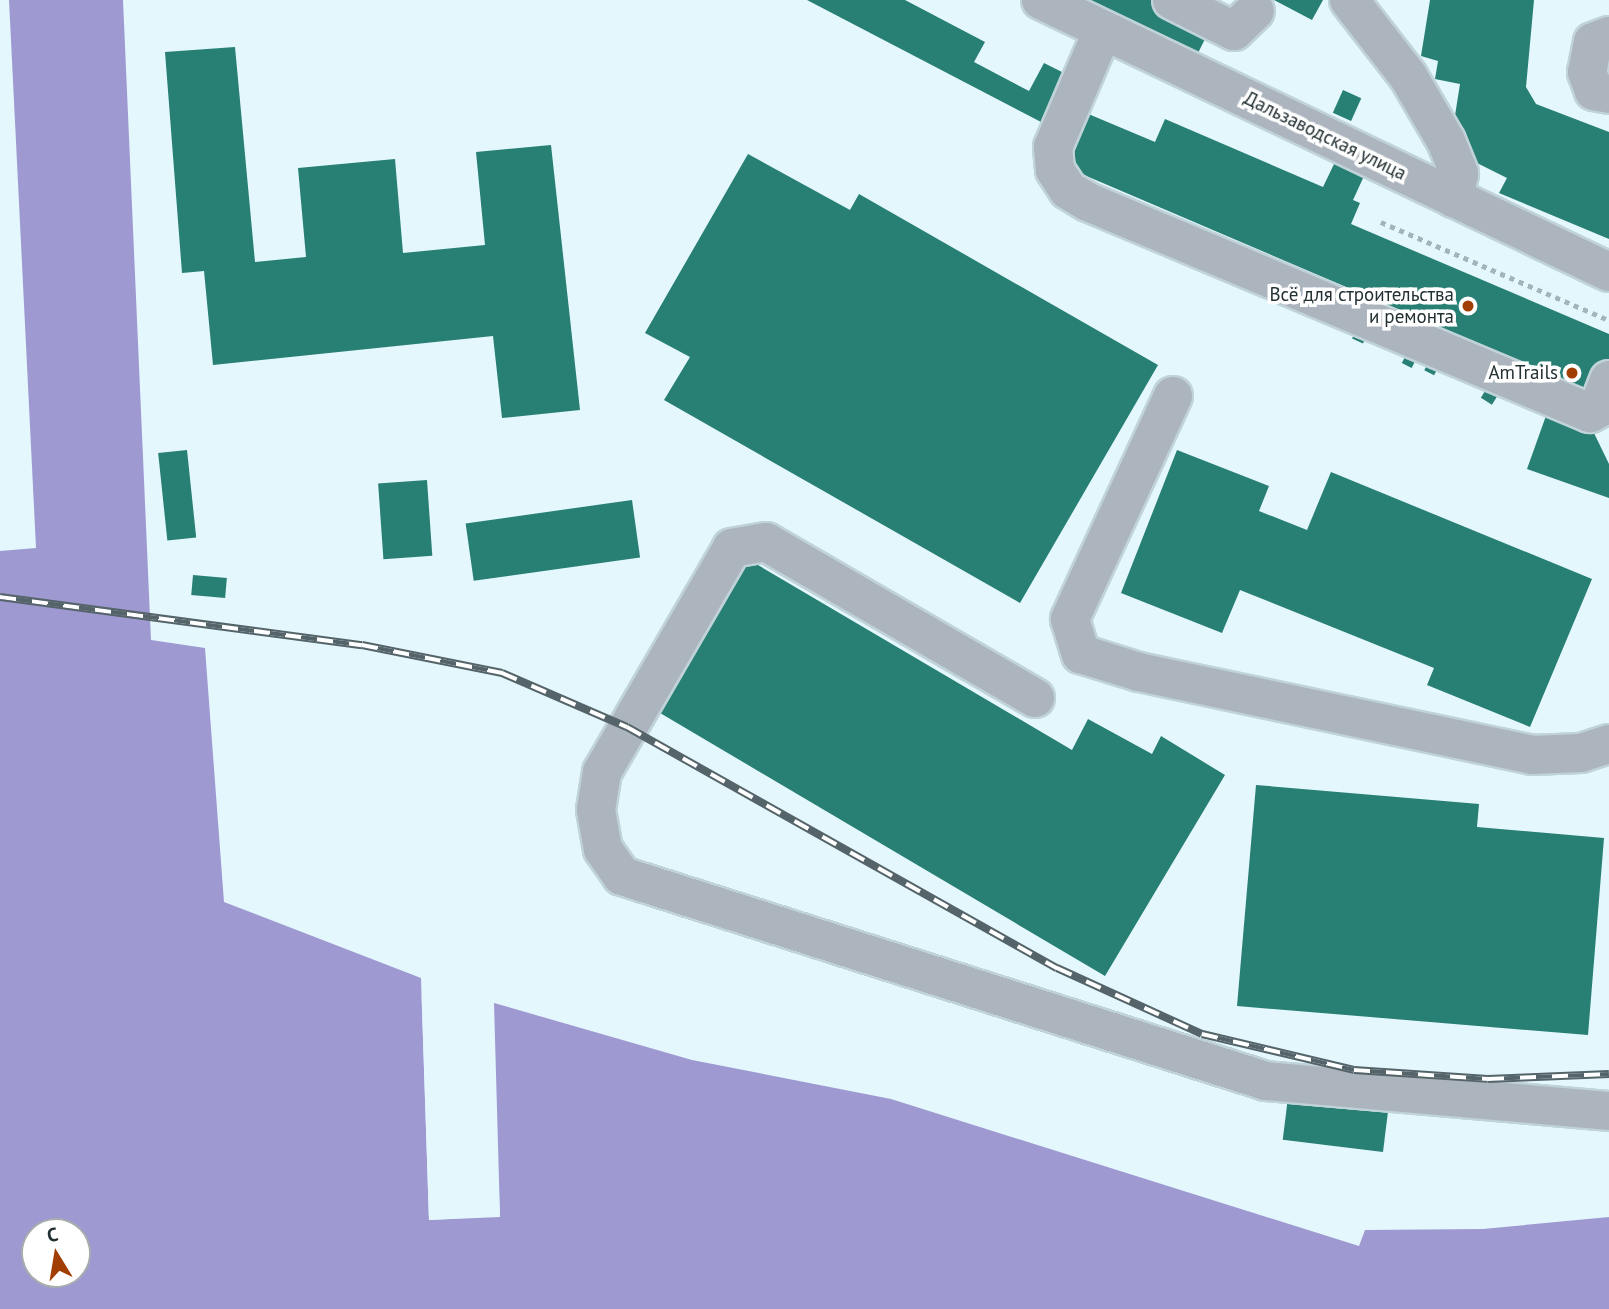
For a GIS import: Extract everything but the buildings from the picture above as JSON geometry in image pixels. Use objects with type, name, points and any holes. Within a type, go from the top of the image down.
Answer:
[{"type":"street","name":"Дальзаводская улица","points":[[1041,0],[1609,272]]},
{"type":"street","points":[[1172,0],[1234,31],[1255,11]]},
{"type":"street","points":[[1349,0],[1408,76],[1446,141],[1459,174],[1454,198]]},
{"type":"street","points":[[1102,30],[1053,147],[1055,170],[1068,190],[1088,202],[1590,413],[1598,409],[1609,380]]},
{"type":"street","points":[[1609,36],[1593,42],[1587,72],[1594,91],[1609,94]]},
{"type":"street","points":[[1173,396],[1070,619],[1081,654],[1139,672],[1532,755],[1581,753],[1609,744]]},
{"type":"street","points":[[1035,698],[766,542],[732,548],[602,772],[596,810],[603,849],[622,876],[1266,1081],[1609,1111]]},
{"type":"path","points":[[1381,222],[1609,320]]},
{"type":"shaded area","points":[[9,0],[123,0],[151,640],[205,648],[224,902],[421,978],[429,1220],[500,1216],[494,1003],[692,1060],[891,1099],[1359,1246],[1365,1230],[1483,1229],[1609,1217],[1609,1309],[0,1309],[0,551],[36,548]]},
{"type":"pier","points":[[421,978],[432,1216],[497,1213],[490,1002],[500,1217],[429,1220]]},
{"type":"railway","points":[[0,597],[362,645],[502,673],[627,727],[1057,968],[1202,1034],[1354,1070],[1488,1079],[1609,1074]]},
{"type":"place","name":"Всё для строительства и ремонта","points":[[1468,306]]},
{"type":"place","name":"AmTrails","points":[[1572,373]]}]
